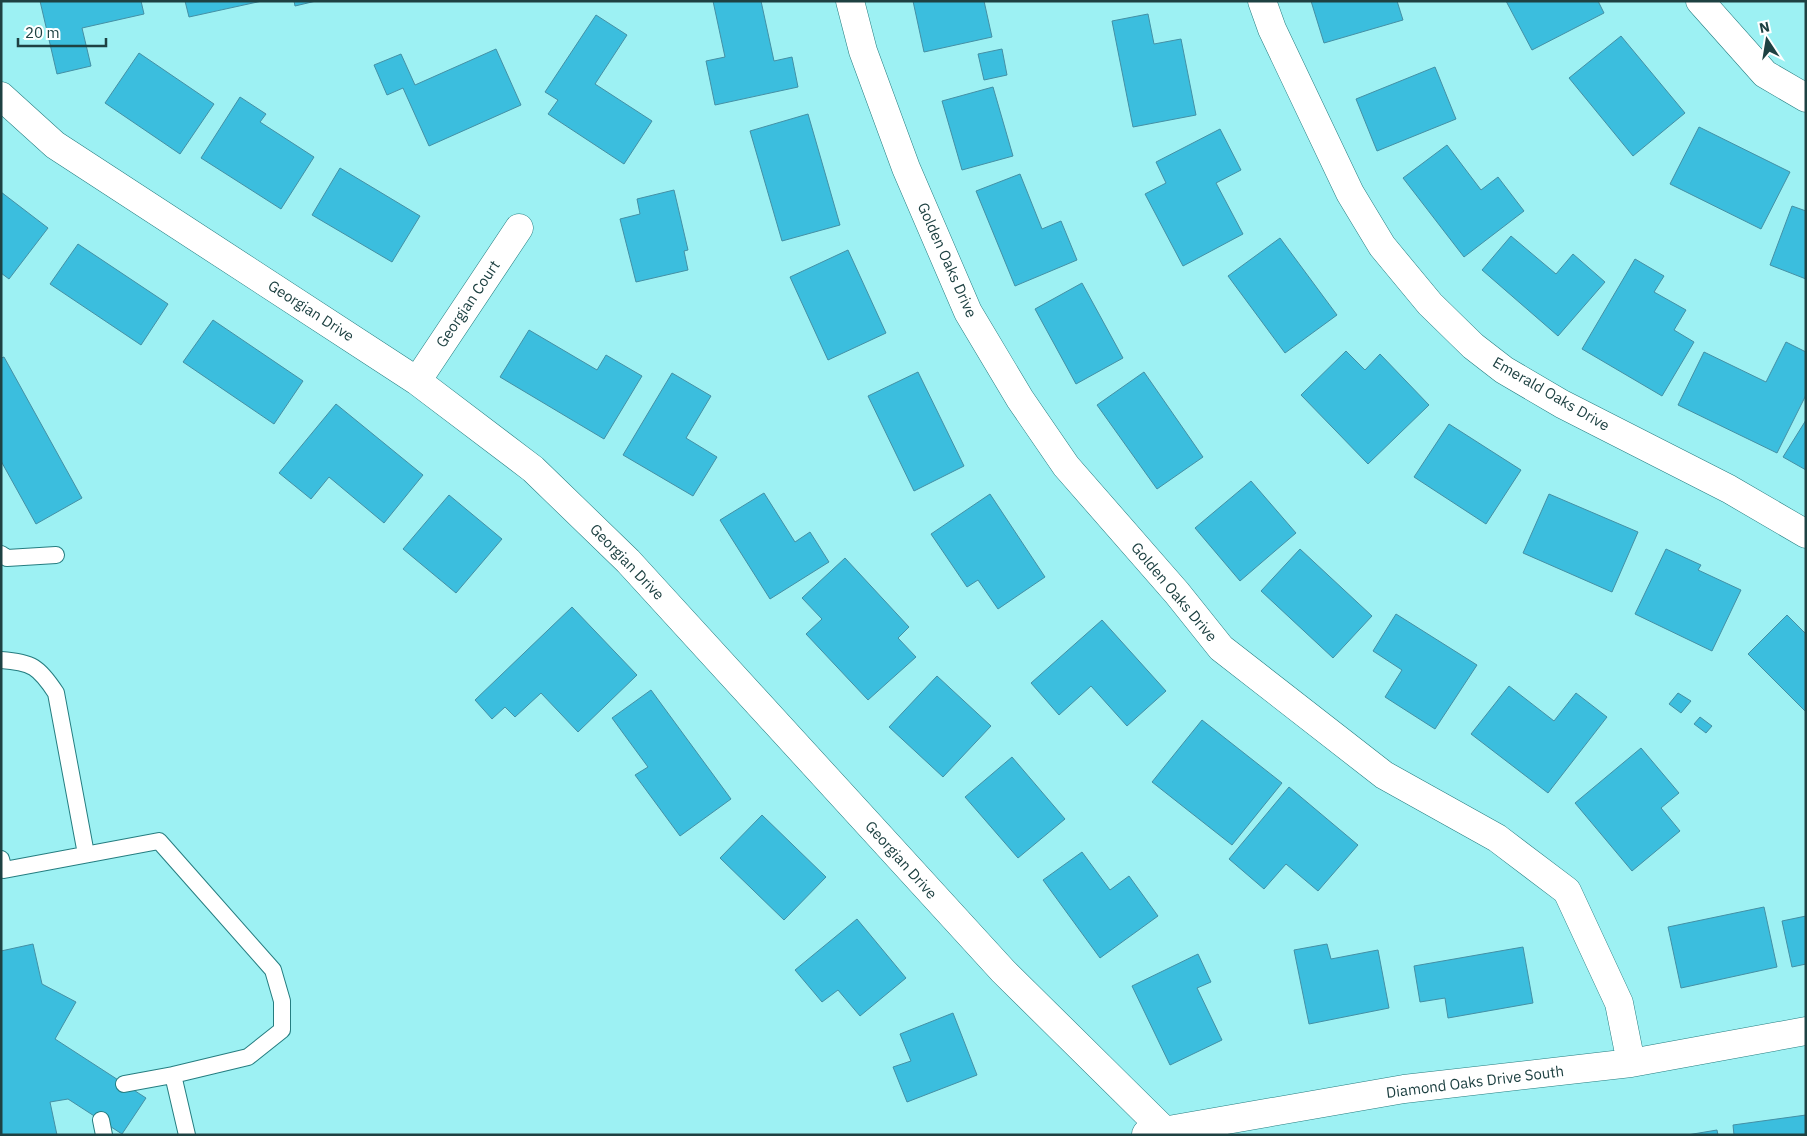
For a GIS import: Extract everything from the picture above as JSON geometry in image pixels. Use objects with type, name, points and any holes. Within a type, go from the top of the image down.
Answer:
[{"type":"street","name":"Golden Oaks Drive","points":[[850,1],[863,51],[906,168],[968,312],[1020,399],[1066,466],[1177,593],[1221,648],[1384,775],[1497,838],[1567,891],[1619,1003],[1631,1064]]},
{"type":"street","name":"Emerald Oaks Drive","points":[[1262,1],[1272,29],[1350,193],[1382,246],[1430,304],[1473,346],[1504,370],[1562,404],[1730,489],[1806,534]]},
{"type":"street","points":[[1700,1],[1766,74],[1806,98]]},
{"type":"street","name":"Georgian Drive","points":[[1,96],[55,144],[418,381],[533,469],[628,561],[1003,971],[1154,1132]]},
{"type":"street","name":"Georgian Court","points":[[418,381],[519,228]]},
{"type":"street","name":"Diamond Oaks Drive South","points":[[1154,1132],[1404,1089],[1631,1064],[1806,1030]]},
{"type":"lane","points":[[1,554],[7,558],[56,555]]},
{"type":"lane","points":[[1,660],[24,661],[45,675],[56,693],[86,854]]},
{"type":"lane","points":[[1,859],[4,870],[159,841],[273,970],[282,1001],[282,1030],[248,1057],[173,1075],[124,1084]]},
{"type":"lane","points":[[173,1075],[187,1135]]},
{"type":"building","points":[[40,1],[141,1],[144,14],[82,28],[91,66],[57,74]]},
{"type":"building","points":[[185,1],[262,1],[189,17]]},
{"type":"building","points":[[294,1],[316,1],[295,6]]},
{"type":"building","points":[[713,1],[761,1],[774,61],[792,57],[798,87],[715,105],[706,61],[725,57]]},
{"type":"building","points":[[913,1],[984,1],[992,37],[924,52]]},
{"type":"building","points":[[1311,1],[1397,1],[1403,20],[1324,43]]},
{"type":"building","points":[[1506,1],[1598,1],[1604,13],[1532,50]]},
{"type":"building","points":[[1148,14],[1154,44],[1181,39],[1196,115],[1133,127],[1112,21]]},
{"type":"building","points":[[596,15],[627,35],[595,84],[652,121],[624,164],[548,114],[558,100],[545,92]]},
{"type":"building","points":[[1621,36],[1685,113],[1633,156],[1569,78]]},
{"type":"building","points":[[496,49],[521,105],[429,146],[403,88],[387,95],[374,65],[401,54],[415,85]]},
{"type":"building","points":[[1002,49],[1007,75],[984,80],[978,54]]},
{"type":"building","points":[[139,53],[214,104],[180,154],[105,103]]},
{"type":"building","points":[[1435,67],[1456,119],[1377,151],[1356,99]]},
{"type":"building","points":[[993,87],[1013,156],[962,170],[942,101]]},
{"type":"building","points":[[240,97],[266,114],[260,122],[314,157],[281,209],[201,158]]},
{"type":"building","points":[[808,114],[840,225],[782,241],[750,131]]},
{"type":"building","points":[[1699,127],[1790,172],[1761,229],[1670,184]]},
{"type":"building","points":[[1220,129],[1241,170],[1216,183],[1243,234],[1183,266],[1145,194],[1166,183],[1156,162]]},
{"type":"building","points":[[1447,145],[1481,190],[1498,177],[1524,211],[1464,257],[1403,178]]},
{"type":"building","points":[[340,168],[420,216],[392,262],[312,215]]},
{"type":"building","points":[[1020,174],[1042,229],[1061,221],[1077,260],[1015,286],[976,191]]},
{"type":"building","points":[[674,190],[688,250],[684,251],[688,270],[636,282],[620,219],[640,214],[637,199]]},
{"type":"building","points":[[1,192],[48,228],[9,279],[1,273]]},
{"type":"building","points":[[1792,206],[1806,211],[1806,279],[1770,265]]},
{"type":"building","points":[[1511,236],[1556,274],[1573,254],[1605,282],[1558,336],[1482,270]]},
{"type":"building","points":[[1280,238],[1337,315],[1285,353],[1228,276]]},
{"type":"building","points":[[78,244],[168,304],[141,345],[50,284]]},
{"type":"building","points":[[848,250],[886,333],[828,360],[790,277]]},
{"type":"building","points":[[1635,259],[1664,276],[1654,292],[1686,310],[1674,330],[1694,342],[1662,396],[1582,349]]},
{"type":"building","points":[[1082,283],[1123,358],[1076,384],[1035,309]]},
{"type":"building","points":[[213,320],[303,381],[274,424],[183,362]]},
{"type":"building","points":[[529,330],[597,370],[606,355],[642,376],[604,439],[500,377]]},
{"type":"building","points":[[1786,342],[1806,352],[1806,395],[1777,453],[1678,405],[1704,352],[1766,382]]},
{"type":"building","points":[[1346,351],[1365,370],[1380,354],[1429,405],[1368,464],[1301,395]]},
{"type":"building","points":[[4,357],[82,498],[36,524],[1,461],[1,358]]},
{"type":"building","points":[[918,372],[964,466],[914,491],[868,396]]},
{"type":"building","points":[[1144,372],[1203,457],[1157,489],[1097,405]]},
{"type":"building","points":[[672,373],[711,396],[686,438],[717,457],[693,496],[623,455]]},
{"type":"building","points":[[336,404],[423,475],[384,523],[329,477],[311,499],[279,473]]},
{"type":"building","points":[[1806,420],[1806,470],[1783,457]]},
{"type":"building","points":[[1449,424],[1521,470],[1486,524],[1414,477]]},
{"type":"building","points":[[1251,481],[1296,533],[1240,581],[1195,528]]},
{"type":"building","points":[[764,493],[795,542],[810,532],[829,562],[770,599],[720,520]]},
{"type":"building","points":[[990,494],[1045,577],[998,609],[978,580],[967,587],[931,534]]},
{"type":"building","points":[[1549,494],[1638,532],[1612,592],[1523,553]]},
{"type":"building","points":[[449,495],[502,539],[456,593],[403,549]]},
{"type":"building","points":[[1300,549],[1372,616],[1333,658],[1261,591]]},
{"type":"building","points":[[1666,549],[1701,565],[1698,570],[1741,590],[1712,651],[1635,614]]},
{"type":"building","points":[[845,558],[909,627],[898,638],[916,657],[868,700],[806,634],[822,619],[802,598]]},
{"type":"building","points":[[572,607],[637,675],[578,732],[541,693],[515,717],[505,707],[492,719],[475,700]]},
{"type":"building","points":[[1396,614],[1477,665],[1435,729],[1385,697],[1402,670],[1373,651]]},
{"type":"building","points":[[1787,615],[1806,634],[1806,712],[1748,654]]},
{"type":"building","points":[[1102,620],[1166,691],[1127,726],[1091,686],[1059,715],[1031,683]]},
{"type":"building","points":[[937,676],[991,726],[943,777],[889,727]]},
{"type":"building","points":[[1509,686],[1554,721],[1576,693],[1607,717],[1548,793],[1471,734]]},
{"type":"building","points":[[651,690],[731,799],[680,836],[635,775],[648,767],[612,718]]},
{"type":"building","points":[[1678,693],[1691,701],[1681,713],[1669,704]]},
{"type":"building","points":[[1700,717],[1712,726],[1706,733],[1694,724]]},
{"type":"building","points":[[1202,720],[1282,783],[1232,845],[1152,782]]},
{"type":"building","points":[[1641,748],[1679,793],[1661,808],[1680,831],[1632,871],[1575,803]]},
{"type":"building","points":[[1012,757],[1065,819],[1018,858],[965,797]]},
{"type":"building","points":[[1289,787],[1358,845],[1318,891],[1286,864],[1264,889],[1229,859]]},
{"type":"building","points":[[762,815],[826,877],[784,920],[720,858]]},
{"type":"building","points":[[1082,852],[1110,890],[1129,876],[1158,916],[1100,958],[1043,880]]},
{"type":"building","points":[[1764,907],[1777,967],[1681,988],[1668,927]]},
{"type":"building","points":[[1806,916],[1806,964],[1792,967],[1782,921]]},
{"type":"building","points":[[857,919],[906,978],[860,1016],[838,990],[822,1002],[795,970]]},
{"type":"building","points":[[33,944],[42,984],[76,1002],[55,1039],[146,1098],[122,1134],[68,1099],[50,1102],[57,1135],[1,1135],[1,951]]},
{"type":"building","points":[[1327,944],[1331,959],[1378,950],[1389,1008],[1309,1024],[1294,950]]},
{"type":"building","points":[[1523,947],[1533,1003],[1448,1018],[1445,998],[1420,1002],[1414,966]]},
{"type":"building","points":[[1198,954],[1211,982],[1197,988],[1222,1040],[1170,1065],[1132,986]]},
{"type":"building","points":[[953,1013],[977,1075],[907,1102],[893,1067],[911,1061],[900,1034]]},
{"type":"building","points":[[1806,1115],[1806,1135],[1734,1135],[1733,1125]]},
{"type":"building","points":[[1717,1130],[1718,1135],[1687,1135]]}]
